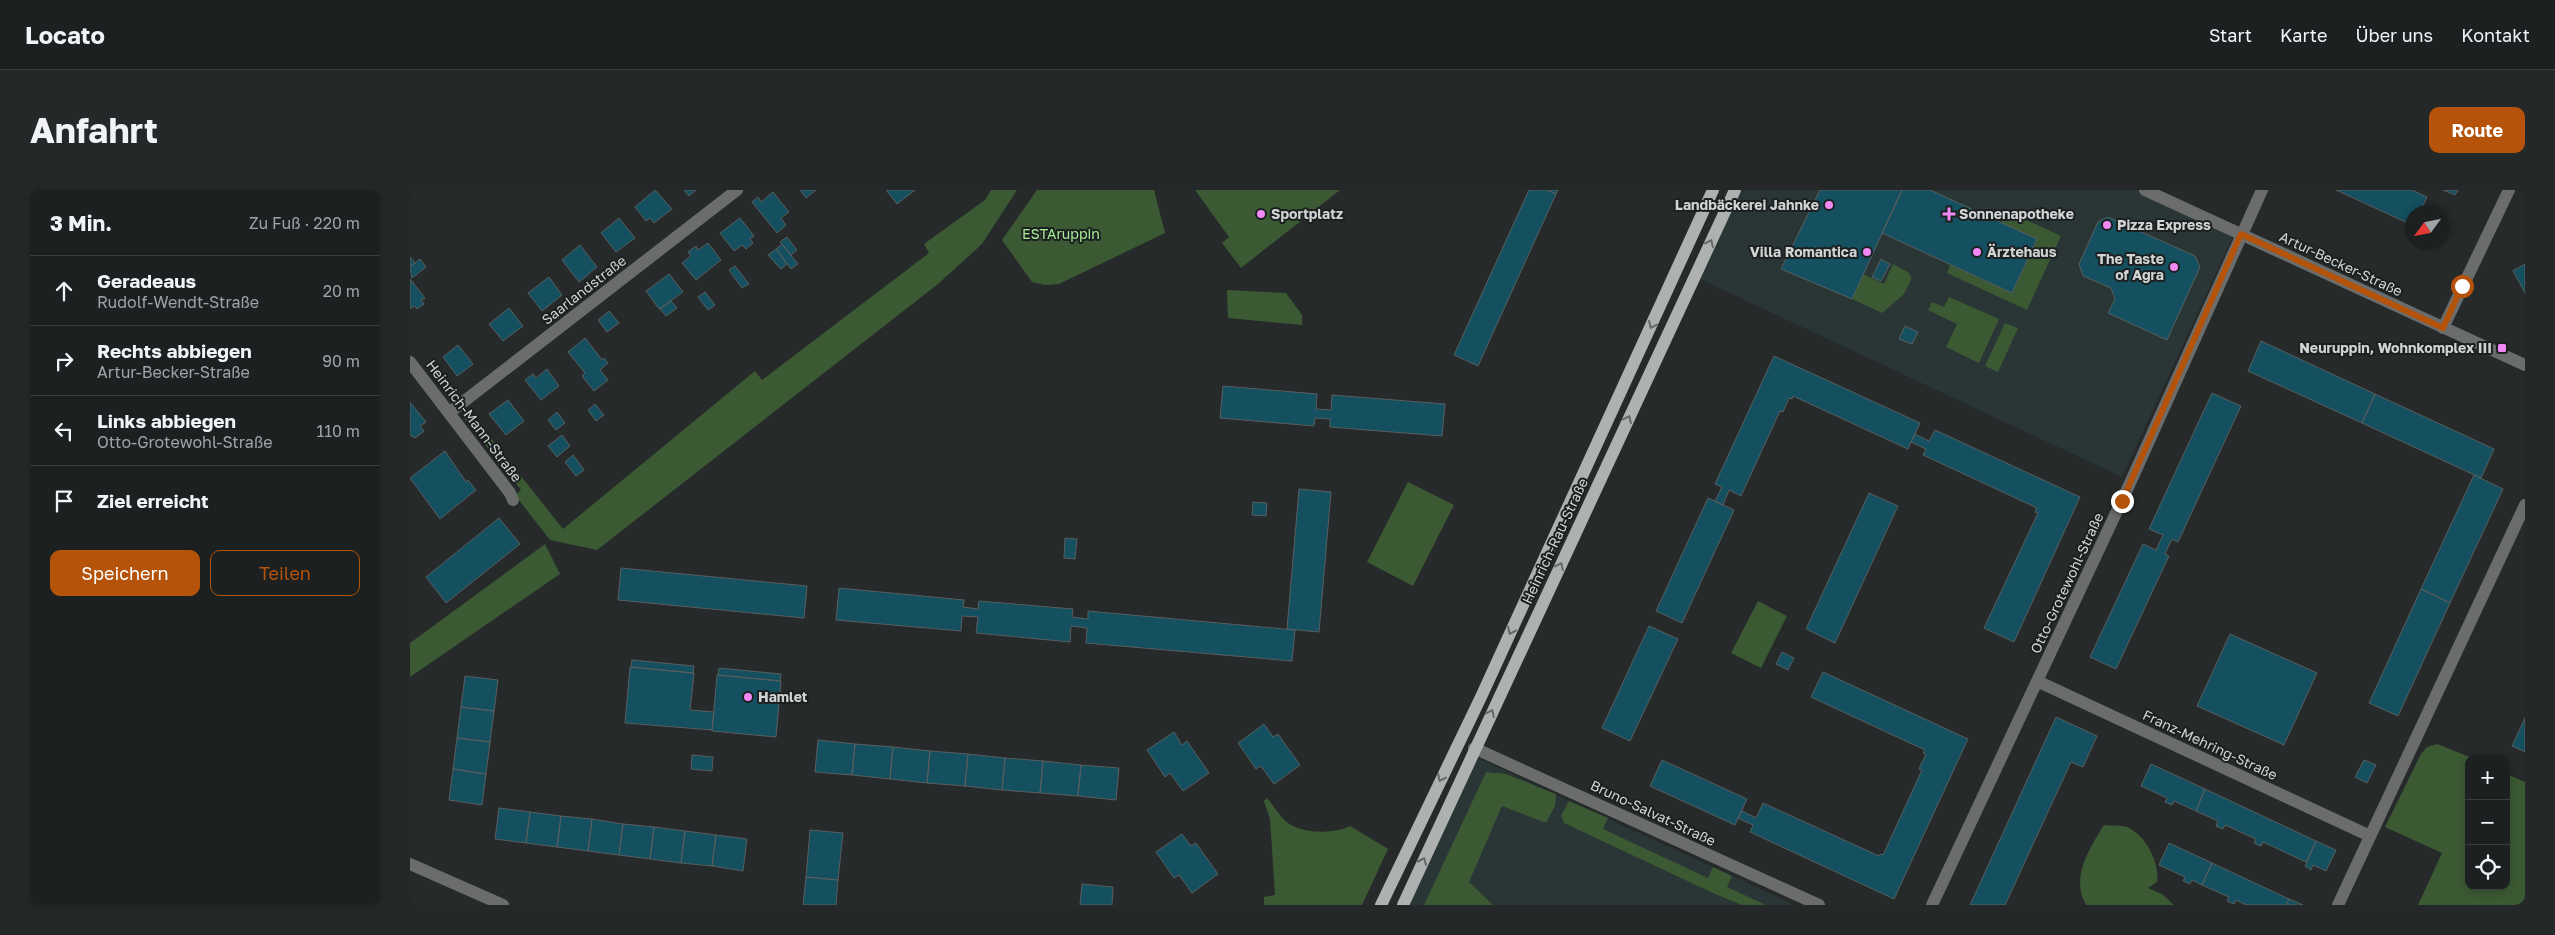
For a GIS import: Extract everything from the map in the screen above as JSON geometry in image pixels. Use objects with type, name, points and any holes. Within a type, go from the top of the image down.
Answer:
[{"type":"main road","name":"Heinrich-Rau-Straße","points":[[1381,905],[1481,697],[1714,190]]},
{"type":"main road","name":"Heinrich-Rau-Straße","points":[[1403,905],[1474,748],[1735,190]]},
{"type":"street","name":"Saarlandstraße","points":[[449,413],[737,190]]},
{"type":"street","name":"Artur-Becker-Straße","points":[[2145,190],[2525,365]]},
{"type":"street","name":"Otto-Grotewohl-Straße","points":[[1932,905],[2131,481],[2262,190]]},
{"type":"street","points":[[2443,328],[2509,190]]},
{"type":"street","name":"Heinrich-Mann-Straße","points":[[410,362],[510,493],[512,500]]},
{"type":"street","points":[[2338,905],[2525,505]]},
{"type":"street","name":"Franz-Mehring-Straße","points":[[2037,681],[2370,836]]},
{"type":"street","name":"Bruno-Salvat-Straße","points":[[1474,748],[1819,905]]},
{"type":"street","points":[[410,864],[503,905]]},
{"type":"shaded area","points":[[1742,190],[2145,190],[2235,232],[2122,477],[1700,279]]},
{"type":"shaded area","points":[[1472,755],[1569,801],[1795,905],[1405,905]]},
{"type":"green space","points":[[991,190],[1017,190],[982,244],[938,284],[597,550],[550,540],[515,495],[521,490],[464,418],[471,413],[563,529],[755,371],[762,380],[929,253],[924,244],[985,200]]},
{"type":"green space","name":"ESTAruppin","points":[[1037,190],[1154,190],[1165,233],[1059,284],[1045,285],[1032,282],[1002,240]]},
{"type":"green space","name":"Sportplatz","points":[[1195,190],[1340,190],[1241,268],[1222,243],[1229,237]]},
{"type":"green space","points":[[2007,211],[2061,236],[2027,310],[1947,273],[1950,265],[2012,293],[2037,240],[2001,223]]},
{"type":"green space","points":[[1893,264],[1908,272],[1912,278],[1904,294],[1882,313],[1852,299],[1863,274],[1884,284]]},
{"type":"green space","points":[[1227,290],[1286,293],[1302,315],[1302,325],[1228,318]]},
{"type":"green space","points":[[1949,297],[1999,319],[1979,363],[1946,347],[1957,324],[1928,310],[1932,302],[1944,307]]},
{"type":"green space","points":[[2005,323],[2018,328],[1998,372],[1985,366]]},
{"type":"green space","points":[[1408,482],[1454,505],[1413,586],[1367,562]]},
{"type":"green space","points":[[545,544],[560,574],[410,677],[410,643]]},
{"type":"green space","points":[[1758,601],[1787,616],[1761,668],[1731,653]]},
{"type":"green space","points":[[2437,744],[2465,755],[2465,890],[2510,890],[2510,776],[2525,782],[2525,905],[2418,905],[2442,853],[2385,827],[2421,754],[2427,747]]},
{"type":"green space","points":[[1486,772],[1506,774],[1556,794],[1555,806],[1546,823],[1502,806],[1469,882],[1493,905],[1424,905]]},
{"type":"green space","points":[[1267,798],[1282,818],[1294,827],[1319,832],[1343,829],[1350,826],[1388,849],[1362,905],[1264,905],[1264,897],[1275,895],[1270,819],[1264,801]]},
{"type":"green space","points":[[1569,801],[1608,818],[1603,829],[1708,878],[1713,867],[1732,876],[1727,887],[1766,905],[1742,905],[1564,823],[1561,816]]},
{"type":"green space","points":[[2104,825],[2127,827],[2140,836],[2150,850],[2156,867],[2157,882],[2148,888],[2162,894],[2174,905],[2086,905],[2080,884],[2081,874],[2088,853]]},
{"type":"building","points":[[655,190],[672,209],[654,223],[650,218],[646,221],[635,207]]},
{"type":"building","points":[[684,190],[696,190],[689,196]]},
{"type":"building","points":[[800,190],[816,190],[806,198]]},
{"type":"building","points":[[886,190],[915,190],[897,204]]},
{"type":"building","points":[[1529,190],[1547,190],[1556,194],[1478,366],[1454,355]]},
{"type":"building","points":[[1547,190],[1558,190],[1556,194]]},
{"type":"building","points":[[1820,190],[1902,190],[1852,299],[1781,269]]},
{"type":"building","name":"Ärztehaus","points":[[1902,190],[1930,190],[2037,239],[2012,293],[1882,233]]},
{"type":"building","points":[[2336,190],[2412,190],[2427,197],[2423,205],[2405,205],[2405,222]]},
{"type":"building","points":[[2443,190],[2458,190],[2455,195]]},
{"type":"building","points":[[773,192],[789,212],[781,218],[786,225],[777,233],[752,202],[758,197],[761,202]]},
{"type":"building","points":[[2108,217],[2195,256],[2200,267],[2167,340],[2108,313],[2115,299],[2111,288],[2083,276],[2079,264],[2098,222]]},
{"type":"building","points":[[619,218],[635,238],[616,252],[601,233]]},
{"type":"building","points":[[740,218],[754,236],[750,239],[753,243],[746,249],[742,245],[734,251],[720,233]]},
{"type":"building","points":[[787,237],[797,250],[791,255],[780,242]]},
{"type":"building","points":[[708,243],[721,260],[696,280],[682,263],[691,256],[688,252],[696,246],[698,250]]},
{"type":"building","points":[[782,244],[798,264],[791,269],[776,249]]},
{"type":"building","points":[[580,245],[597,267],[579,282],[562,260]]},
{"type":"building","points":[[776,249],[787,264],[781,269],[768,255]]},
{"type":"building","points":[[410,257],[415,263],[410,267]]},
{"type":"building","points":[[420,259],[426,267],[412,278],[410,267]]},
{"type":"building","points":[[1881,259],[1890,264],[1881,281],[1872,277]]},
{"type":"building","points":[[2525,264],[2525,293],[2513,271]]},
{"type":"building","points":[[735,266],[749,284],[742,288],[729,270]]},
{"type":"building","points":[[669,274],[683,292],[659,309],[646,291]]},
{"type":"building","points":[[549,277],[562,295],[542,311],[528,293]]},
{"type":"building","points":[[410,279],[425,298],[421,300],[424,304],[417,309],[414,306],[410,309]]},
{"type":"building","points":[[705,292],[715,305],[708,310],[698,297]]},
{"type":"building","points":[[671,301],[677,308],[666,316],[660,309]]},
{"type":"building","points":[[509,308],[523,326],[503,341],[489,324]]},
{"type":"building","points":[[609,311],[619,323],[607,332],[598,320]]},
{"type":"building","points":[[1905,326],[1918,332],[1912,344],[1899,339]]},
{"type":"building","points":[[585,338],[602,360],[604,358],[608,363],[600,370],[608,380],[594,391],[582,376],[585,373],[568,352]]},
{"type":"building","points":[[2261,341],[2375,394],[2362,423],[2248,371]]},
{"type":"building","points":[[458,345],[473,364],[457,376],[443,357]]},
{"type":"building","points":[[1774,356],[1920,423],[1908,449],[1793,396],[1792,399],[1789,398],[1783,412],[1780,411],[1741,496],[1729,490],[1723,505],[1715,501],[1722,487],[1715,484]]},
{"type":"building","points":[[547,369],[559,386],[541,400],[525,380],[533,374],[536,378]]},
{"type":"building","points":[[1223,386],[1317,394],[1316,409],[1331,410],[1332,395],[1445,404],[1442,436],[1330,427],[1330,419],[1315,418],[1314,426],[1220,418]]},
{"type":"building","points":[[2212,393],[2241,406],[2178,542],[2172,539],[2165,554],[2169,556],[2116,669],[2090,657],[2143,544],[2156,550],[2163,535],[2149,529]]},
{"type":"building","points":[[2375,394],[2494,449],[2481,478],[2362,423]]},
{"type":"building","points":[[508,400],[524,421],[506,435],[489,414]]},
{"type":"building","points":[[410,402],[426,422],[420,426],[424,431],[415,438],[410,435]]},
{"type":"building","points":[[595,404],[604,415],[596,421],[588,410]]},
{"type":"building","points":[[557,412],[565,423],[556,430],[548,420]]},
{"type":"building","points":[[1935,430],[2080,497],[2014,642],[1984,628],[2038,513],[2035,512],[2037,508],[1923,455],[1926,449],[1911,442],[1915,434],[1929,441]]},
{"type":"building","points":[[562,435],[570,446],[557,457],[548,446]]},
{"type":"building","points":[[445,451],[466,482],[468,480],[476,490],[440,519],[410,478]]},
{"type":"building","points":[[573,455],[584,470],[576,476],[565,462]]},
{"type":"building","points":[[2474,475],[2503,489],[2450,603],[2421,589]]},
{"type":"building","points":[[1299,489],[1331,492],[1319,632],[1287,629]]},
{"type":"building","points":[[1869,493],[1898,506],[1835,643],[1806,629]]},
{"type":"building","points":[[1708,498],[1734,510],[1682,623],[1656,611]]},
{"type":"building","points":[[1253,502],[1267,503],[1266,516],[1252,515]]},
{"type":"building","points":[[499,518],[520,544],[446,603],[426,577]]},
{"type":"building","points":[[1065,538],[1077,539],[1075,559],[1064,558]]},
{"type":"building","points":[[621,568],[807,586],[804,618],[618,600]]},
{"type":"building","points":[[839,588],[964,600],[963,607],[978,609],[979,601],[1073,609],[1072,617],[1088,619],[1088,611],[1295,630],[1292,661],[1086,643],[1087,628],[1071,626],[1070,642],[976,633],[978,617],[962,616],[961,631],[836,620]]},
{"type":"building","points":[[2421,589],[2450,603],[2398,716],[2369,703]]},
{"type":"building","points":[[1649,626],[1678,639],[1630,741],[1602,728]]},
{"type":"building","points":[[2230,634],[2317,673],[2284,745],[2197,706]]},
{"type":"building","points":[[1782,652],[1794,658],[1788,670],[1776,664]]},
{"type":"building","points":[[632,660],[694,666],[693,673],[631,667]]},
{"type":"building","points":[[630,667],[694,673],[690,710],[714,712],[712,730],[625,723]]},
{"type":"building","points":[[719,668],[781,674],[780,681],[718,675]]},
{"type":"building","points":[[1823,672],[1968,739],[1894,899],[1750,832],[1753,825],[1738,818],[1742,811],[1756,818],[1763,803],[1879,856],[1880,854],[1883,855],[1922,770],[1919,769],[1926,754],[1923,753],[1925,750],[1811,697]]},
{"type":"building","name":"Hamlet","points":[[717,675],[781,681],[776,737],[712,731]]},
{"type":"building","points":[[465,676],[498,680],[494,711],[461,707]]},
{"type":"building","points":[[461,707],[494,711],[490,742],[457,738]]},
{"type":"building","points":[[2056,717],[2097,736],[2083,767],[2071,762],[2005,905],[1970,905]]},
{"type":"building","points":[[2525,718],[2525,752],[2512,746]]},
{"type":"building","points":[[1264,724],[1273,737],[1278,734],[1300,765],[1274,784],[1261,766],[1256,769],[1238,743]]},
{"type":"building","points":[[1174,732],[1182,745],[1187,741],[1209,773],[1183,791],[1170,773],[1165,777],[1147,750]]},
{"type":"building","points":[[457,738],[490,742],[486,774],[453,769]]},
{"type":"building","points":[[818,740],[855,744],[852,775],[815,772]]},
{"type":"building","points":[[855,744],[893,747],[890,779],[852,775]]},
{"type":"building","points":[[893,747],[930,751],[927,783],[890,779]]},
{"type":"building","points":[[930,751],[968,754],[965,786],[927,783]]},
{"type":"building","points":[[968,754],[1005,758],[1002,790],[965,786]]},
{"type":"building","points":[[692,755],[713,757],[712,771],[691,769]]},
{"type":"building","points":[[1005,758],[1043,761],[1040,793],[1002,790]]},
{"type":"building","points":[[1662,760],[1747,799],[1735,825],[1650,786]]},
{"type":"building","points":[[2364,760],[2376,765],[2367,783],[2355,777]]},
{"type":"building","points":[[1043,761],[1081,765],[1078,796],[1040,793]]},
{"type":"building","points":[[2151,764],[2205,789],[2196,811],[2174,801],[2172,805],[2165,802],[2167,798],[2141,786]]},
{"type":"building","points":[[1081,765],[1119,768],[1116,800],[1078,796]]},
{"type":"building","points":[[453,769],[486,774],[482,805],[449,800]]},
{"type":"building","points":[[2205,789],[2316,841],[2306,862],[2263,842],[2261,846],[2254,843],[2256,839],[2225,825],[2223,829],[2216,826],[2218,821],[2196,811]]},
{"type":"building","points":[[499,808],[530,812],[526,843],[495,839]]},
{"type":"building","points":[[530,812],[561,816],[557,847],[526,843]]},
{"type":"building","points":[[561,816],[592,819],[588,851],[557,847]]},
{"type":"building","points":[[592,819],[623,824],[619,855],[588,851]]},
{"type":"building","points":[[623,824],[654,827],[650,859],[619,855]]},
{"type":"building","points":[[654,827],[685,831],[681,863],[650,859]]},
{"type":"building","points":[[810,830],[843,833],[838,880],[806,877]]},
{"type":"building","points":[[685,831],[716,835],[712,866],[681,863]]},
{"type":"building","points":[[1182,834],[1191,846],[1196,843],[1218,874],[1192,893],[1179,875],[1174,878],[1156,852]]},
{"type":"building","points":[[716,835],[747,839],[743,871],[712,866]]},
{"type":"building","points":[[2316,841],[2336,850],[2326,871],[2313,865],[2311,870],[2305,866]]},
{"type":"building","points":[[2169,843],[2212,863],[2202,885],[2192,880],[2190,884],[2183,881],[2185,877],[2159,865]]},
{"type":"building","points":[[2212,863],[2289,899],[2286,905],[2246,905],[2236,900],[2234,904],[2227,901],[2229,897],[2202,885]]},
{"type":"building","points":[[806,877],[838,880],[836,905],[803,905]]},
{"type":"building","points":[[1082,884],[1113,887],[1112,905],[1080,905]]},
{"type":"building","points":[[2289,899],[2303,905],[2286,905]]},
{"type":"place","name":"Landbäckerei Jahnke","points":[[1829,205]]},
{"type":"place","name":"Sportplatz","points":[[1261,214]]},
{"type":"place","name":"Sonnenapotheke","points":[[1949,214]]},
{"type":"place","name":"Pizza Express","points":[[2107,225]]},
{"type":"place","name":"Villa Romantica","points":[[1867,252]]},
{"type":"place","name":"Ärztehaus","points":[[1977,252]]},
{"type":"place","name":"The Taste of Agra","points":[[2174,267]]},
{"type":"place","name":"Neuruppin, Wohnkomplex III","points":[[2502,348]]},
{"type":"place","name":"Hamlet","points":[[748,697]]},
{"type":"route","points":[[2122,501],[2241,234],[2443,328],[2462,286]]}]
